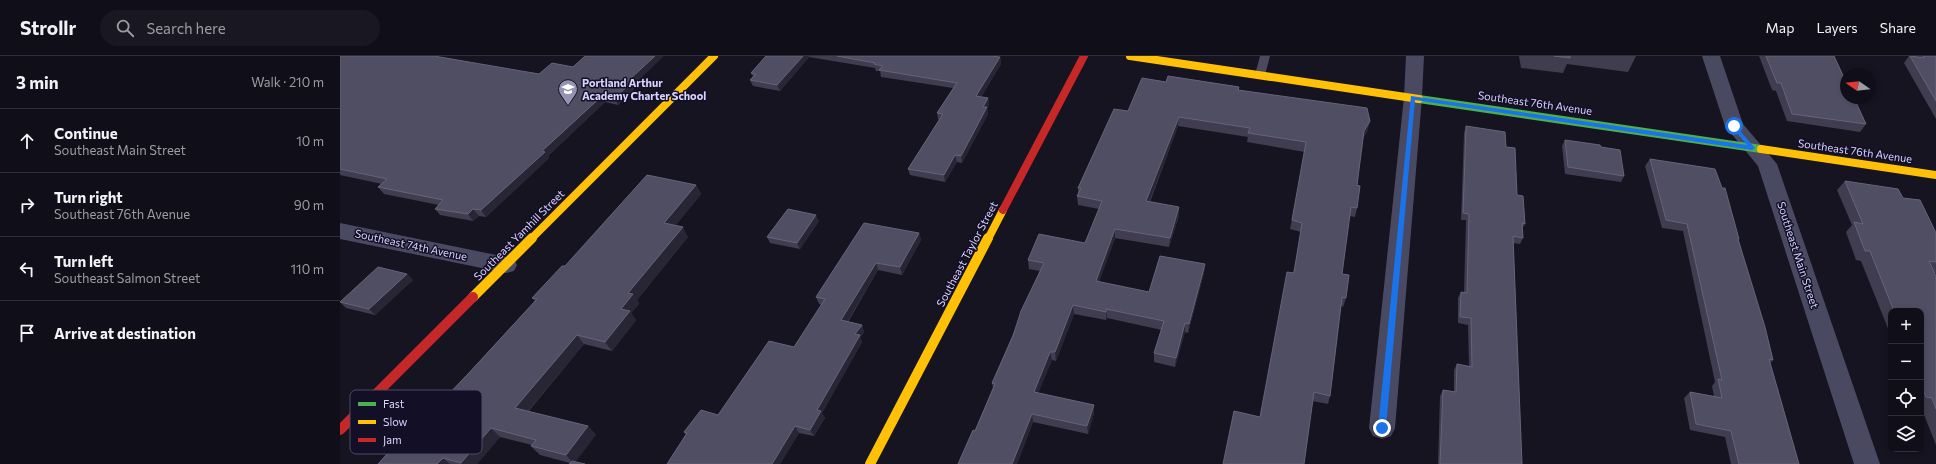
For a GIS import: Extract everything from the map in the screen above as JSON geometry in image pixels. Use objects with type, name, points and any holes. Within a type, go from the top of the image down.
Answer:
[{"type":"street","name":"Southeast Yamhill Street","points":[[380,390],[714,56]]},
{"type":"street","name":"Southeast Taylor Street","points":[[870,464],[1084,56]]},
{"type":"street","name":"Southeast 76th Avenue","points":[[1130,56],[1936,175]]},
{"type":"street","points":[[1382,428],[1413,98],[1415,56]]},
{"type":"street","name":"Southeast Main Street","points":[[1711,56],[1734,126],[1752,148],[1768,164],[1867,464]]},
{"type":"street","name":"Southeast 74th Avenue","points":[[340,230],[506,265]]},
{"type":"street","name":"Southeast Yamhill Street","points":[[340,430],[350,420]]},
{"type":"lane","points":[[1260,75],[1265,56]]},
{"type":"building","points":[[340,56],[434,56],[539,74],[552,63],[573,67],[585,56],[655,56],[630,79],[634,80],[615,98],[602,96],[542,151],[545,152],[481,210],[473,209],[468,214],[435,209],[443,200],[378,187],[387,179],[340,169]]},
{"type":"building","points":[[766,56],[803,56],[777,85],[750,80],[756,74],[751,73]]},
{"type":"building","points":[[837,56],[1000,57],[976,96],[988,98],[983,107],[987,107],[961,156],[955,155],[944,175],[908,169],[943,114],[937,113],[957,83],[879,70],[883,66],[874,64],[875,63]]},
{"type":"building","points":[[1554,56],[1570,56],[1570,58]]},
{"type":"building","points":[[1766,56],[1834,56],[1840,69],[1840,104],[1857,104],[1866,124],[1792,114],[1781,83],[1777,83]]},
{"type":"building","points":[[1910,56],[1924,58],[1923,56],[1936,56],[1936,101]]},
{"type":"building","points":[[1168,76],[1239,87],[1238,90],[1367,108],[1370,121],[1364,131],[1357,185],[1360,186],[1357,208],[1351,207],[1342,274],[1349,275],[1346,298],[1342,297],[1330,396],[1314,392],[1304,464],[1223,464],[1234,411],[1260,417],[1287,272],[1294,273],[1302,223],[1292,220],[1306,142],[1248,133],[1250,128],[1179,117],[1146,201],[1179,207],[1170,238],[1115,229],[1096,281],[1149,292],[1160,256],[1205,264],[1189,324],[1185,323],[1176,358],[1154,353],[1164,321],[1106,309],[1106,312],[1073,305],[1055,352],[1050,352],[1034,392],[1094,405],[1087,426],[1032,414],[1012,464],[958,464],[973,430],[975,431],[995,384],[992,383],[1013,336],[1021,311],[1044,263],[1028,260],[1039,234],[1085,243],[1102,201],[1077,196],[1081,188],[1078,188],[1114,109],[1128,111],[1142,78],[1166,82]]},
{"type":"building","points":[[1466,126],[1505,132],[1506,147],[1515,148],[1517,195],[1523,196],[1525,224],[1522,223],[1523,238],[1513,236],[1522,464],[1440,464],[1443,390],[1456,392],[1457,364],[1472,367],[1471,318],[1460,317],[1461,292],[1467,293],[1469,214],[1463,213]]},
{"type":"building","points":[[1565,140],[1600,145],[1601,147],[1620,150],[1624,176],[1568,167]]},
{"type":"building","points":[[1650,159],[1715,169],[1722,188],[1725,188],[1738,239],[1765,327],[1773,360],[1769,359],[1799,464],[1739,464],[1731,431],[1696,424],[1690,392],[1722,398],[1718,379],[1722,380],[1687,224],[1666,220]]},
{"type":"building","points":[[647,175],[696,185],[664,223],[683,227],[628,293],[633,294],[621,309],[630,311],[605,342],[577,335],[515,408],[588,426],[566,455],[531,446],[536,440],[491,428],[482,438],[482,390],[453,390],[537,299],[532,298],[562,266],[565,266]]},
{"type":"building","points":[[1845,181],[1898,189],[1903,198],[1920,200],[1936,233],[1936,262],[1929,261],[1936,276],[1936,409],[1932,398],[1926,397],[1924,392],[1924,308],[1893,308],[1870,251],[1865,251],[1854,222],[1863,224]]},
{"type":"building","points":[[788,209],[816,215],[797,243],[767,237]]},
{"type":"building","points":[[864,223],[919,233],[900,267],[876,263],[841,320],[862,325],[855,334],[860,335],[817,410],[821,411],[810,430],[795,426],[772,464],[667,464],[687,433],[684,432],[701,410],[718,415],[769,341],[794,347],[825,299],[816,297]]},
{"type":"building","points":[[378,267],[407,274],[369,309],[340,302]]},
{"type":"building","points":[[387,454],[469,454],[461,463],[443,458],[437,464],[378,464]]},
{"type":"building","points":[[572,461],[585,464],[569,464]]},
{"type":"traffic: fast","points":[[1419,99],[1761,149]]},
{"type":"traffic: slow","points":[[473,297],[714,56]]},
{"type":"traffic: slow","points":[[1130,56],[1419,99]]},
{"type":"traffic: slow","points":[[1761,149],[1936,175]]},
{"type":"traffic: slow","points":[[870,464],[1003,210]]},
{"type":"traffic: jam","points":[[1003,210],[1084,56]]},
{"type":"traffic: jam","points":[[380,390],[473,297]]},
{"type":"traffic: jam","points":[[340,430],[350,420]]},
{"type":"place","name":"Portland Arthur Academy Charter School","points":[[568,106]]},
{"type":"route","points":[[1382,428],[1413,98],[1752,148],[1734,126]]}]
